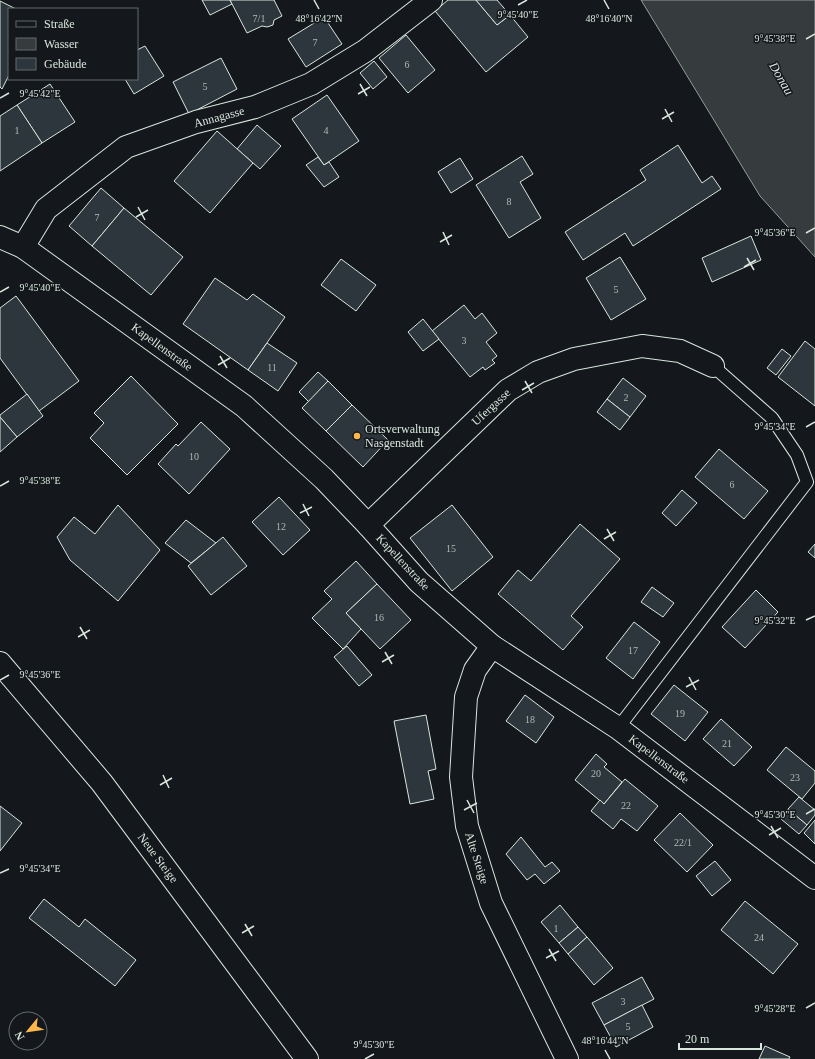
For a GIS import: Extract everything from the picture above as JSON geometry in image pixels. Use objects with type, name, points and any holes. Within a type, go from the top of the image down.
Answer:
[{"type":"street","name":"Annagasse","points":[[23,247],[46,209],[126,147],[196,122],[256,107],[311,84],[365,51],[431,0]]},
{"type":"street","name":"Kapellenstraße","points":[[0,236],[23,247],[244,406],[324,479],[419,582],[492,646],[618,728],[815,878]]},
{"type":"street","name":"Ufergasse","points":[[368,525],[508,390],[538,372],[574,359],[642,346],[680,351],[713,366]]},
{"type":"street","name":"Alte Steige","points":[[492,646],[475,670],[466,697],[461,777],[467,826],[491,903],[567,1059]]},
{"type":"street","name":"Neue Steige","points":[[0,663],[102,782],[307,1059]]},
{"type":"lane","points":[[618,728],[807,482],[797,455],[772,418],[713,366]]},
{"type":"water","name":"Donau","points":[[641,0],[815,0],[815,257],[760,196]]},
{"type":"building","points":[[202,0],[230,0],[232,4],[210,15]]},
{"type":"building","points":[[230,0],[274,0],[282,16],[274,20],[273,25],[267,27],[262,26],[247,33]]},
{"type":"building","points":[[448,0],[476,0],[497,25],[510,15],[528,37],[486,72],[435,11]]},
{"type":"building","points":[[476,0],[497,0],[510,15],[497,25]]},
{"type":"building","points":[[0,1],[14,8],[8,8],[8,77],[2,89],[0,87]]},
{"type":"building","points":[[324,17],[342,44],[306,67],[288,39]]},
{"type":"building","points":[[406,35],[435,70],[408,93],[379,58]]},
{"type":"building","points":[[145,46],[164,76],[134,94],[126,80],[138,80],[138,50]]},
{"type":"building","points":[[221,58],[237,89],[189,114],[173,82]]},
{"type":"building","points":[[374,61],[387,77],[373,89],[360,73]]},
{"type":"building","points":[[50,84],[75,122],[42,143],[17,105]]},
{"type":"building","points":[[327,95],[359,141],[324,165],[292,119]]},
{"type":"building","points":[[17,105],[42,143],[0,171],[0,116]]},
{"type":"building","points":[[257,125],[281,146],[260,169],[237,149]]},
{"type":"building","points":[[217,131],[253,163],[210,213],[174,181]]},
{"type":"building","points":[[678,145],[702,183],[712,176],[721,189],[633,246],[625,233],[583,260],[565,232],[646,180],[640,170]]},
{"type":"building","points":[[522,156],[533,174],[520,182],[541,218],[509,238],[476,185]]},
{"type":"building","points":[[318,157],[324,165],[329,162],[339,177],[324,187],[306,165]]},
{"type":"building","points":[[460,158],[473,179],[451,193],[438,172]]},
{"type":"building","points":[[101,188],[124,208],[92,246],[69,226]]},
{"type":"building","points":[[124,208],[183,257],[151,295],[92,246]]},
{"type":"building","points":[[751,236],[761,260],[712,282],[702,258]]},
{"type":"building","points":[[620,257],[646,299],[611,320],[586,278]]},
{"type":"building","points":[[341,259],[376,285],[356,311],[321,285]]},
{"type":"building","points":[[215,278],[247,300],[253,294],[285,317],[248,370],[183,324]]},
{"type":"building","points":[[16,296],[79,381],[39,411],[0,358],[0,308]]},
{"type":"building","points":[[464,305],[475,319],[482,313],[497,333],[486,342],[497,356],[492,360],[495,363],[485,370],[483,367],[470,377],[432,331]]},
{"type":"building","points":[[423,319],[439,339],[423,351],[408,332]]},
{"type":"building","points":[[805,341],[815,349],[815,406],[778,377]]},
{"type":"building","points":[[267,343],[297,363],[278,391],[248,370]]},
{"type":"building","points":[[782,349],[791,356],[776,375],[767,368]]},
{"type":"building","points":[[318,372],[328,381],[309,402],[299,392]]},
{"type":"building","points":[[131,376],[178,424],[127,475],[90,438],[104,423],[94,413]]},
{"type":"building","points":[[623,378],[646,396],[630,417],[607,399]]},
{"type":"building","points":[[328,381],[352,405],[326,431],[302,408]]},
{"type":"building","points":[[27,394],[43,416],[17,437],[0,417],[0,415]]},
{"type":"building","points":[[607,399],[630,417],[620,430],[597,412]]},
{"type":"building","name":"Ortsverwaltung Nasgenstadt","points":[[352,405],[388,440],[363,467],[326,431]]},
{"type":"building","points":[[0,417],[17,437],[0,452]]},
{"type":"building","points":[[201,422],[230,449],[189,494],[158,464],[176,444],[178,446]]},
{"type":"building","points":[[719,449],[768,491],[744,519],[695,477]]},
{"type":"building","points":[[682,490],[697,503],[676,526],[662,513]]},
{"type":"building","points":[[279,497],[310,530],[283,555],[252,522]]},
{"type":"building","points":[[118,505],[160,550],[118,601],[70,560],[57,537],[74,517],[95,534]]},
{"type":"building","points":[[452,505],[493,557],[452,591],[410,538]]},
{"type":"building","points":[[186,520],[216,543],[191,563],[165,543]]},
{"type":"building","points":[[580,524],[620,559],[571,616],[583,627],[563,650],[498,594],[518,570],[531,581]]},
{"type":"building","points":[[223,537],[247,566],[211,595],[188,566]]},
{"type":"building","points":[[815,544],[815,558],[808,552]]},
{"type":"building","points":[[356,561],[377,584],[346,613],[361,629],[343,649],[312,618],[332,599],[324,591]]},
{"type":"building","points":[[377,584],[411,620],[380,649],[346,613]]},
{"type":"building","points":[[652,587],[674,603],[663,617],[641,602]]},
{"type":"building","points":[[756,590],[778,612],[745,648],[722,627]]},
{"type":"building","points":[[634,622],[660,642],[633,679],[606,658]]},
{"type":"building","points":[[347,646],[372,675],[359,686],[334,657]]},
{"type":"building","points":[[674,685],[708,712],[685,741],[651,714]]},
{"type":"building","points":[[525,695],[554,717],[536,743],[506,721]]},
{"type":"building","points":[[426,715],[436,769],[428,771],[434,799],[410,804],[394,721]]},
{"type":"building","points":[[721,719],[752,747],[734,766],[703,739]]},
{"type":"building","points":[[786,747],[815,771],[815,783],[802,799],[767,770]]},
{"type":"building","points":[[596,754],[607,764],[604,767],[622,782],[604,804],[575,780]]},
{"type":"building","points":[[625,779],[658,806],[637,831],[621,819],[613,829],[591,811],[600,800],[604,804]]},
{"type":"building","points":[[799,797],[815,810],[815,815],[807,825],[788,809]]},
{"type":"building","points":[[0,806],[22,823],[0,851]]},
{"type":"building","points":[[788,809],[807,825],[799,834],[781,819]]},
{"type":"building","points":[[680,813],[713,845],[687,872],[654,840]]},
{"type":"building","points":[[815,820],[815,844],[804,833]]},
{"type":"building","points":[[521,837],[545,867],[552,862],[560,871],[544,884],[535,874],[527,880],[506,854]]},
{"type":"building","points":[[715,861],[731,880],[712,896],[696,876]]},
{"type":"building","points":[[44,899],[79,927],[85,919],[136,960],[115,986],[29,918]]},
{"type":"building","points":[[745,901],[798,944],[773,974],[721,930]]},
{"type":"building","points":[[560,905],[578,927],[559,943],[541,922]]},
{"type":"building","points":[[578,927],[587,937],[568,954],[559,943]]},
{"type":"building","points":[[587,937],[613,968],[594,985],[568,954]]},
{"type":"building","points":[[642,977],[654,999],[604,1025],[592,1003]]},
{"type":"building","points":[[642,1005],[653,1027],[616,1047],[604,1025]]},
{"type":"building","points":[[765,1046],[790,1057],[789,1059],[759,1059]]},
{"type":"place","name":"Ortsverwaltung Nasgenstadt","points":[[357,436]]}]
